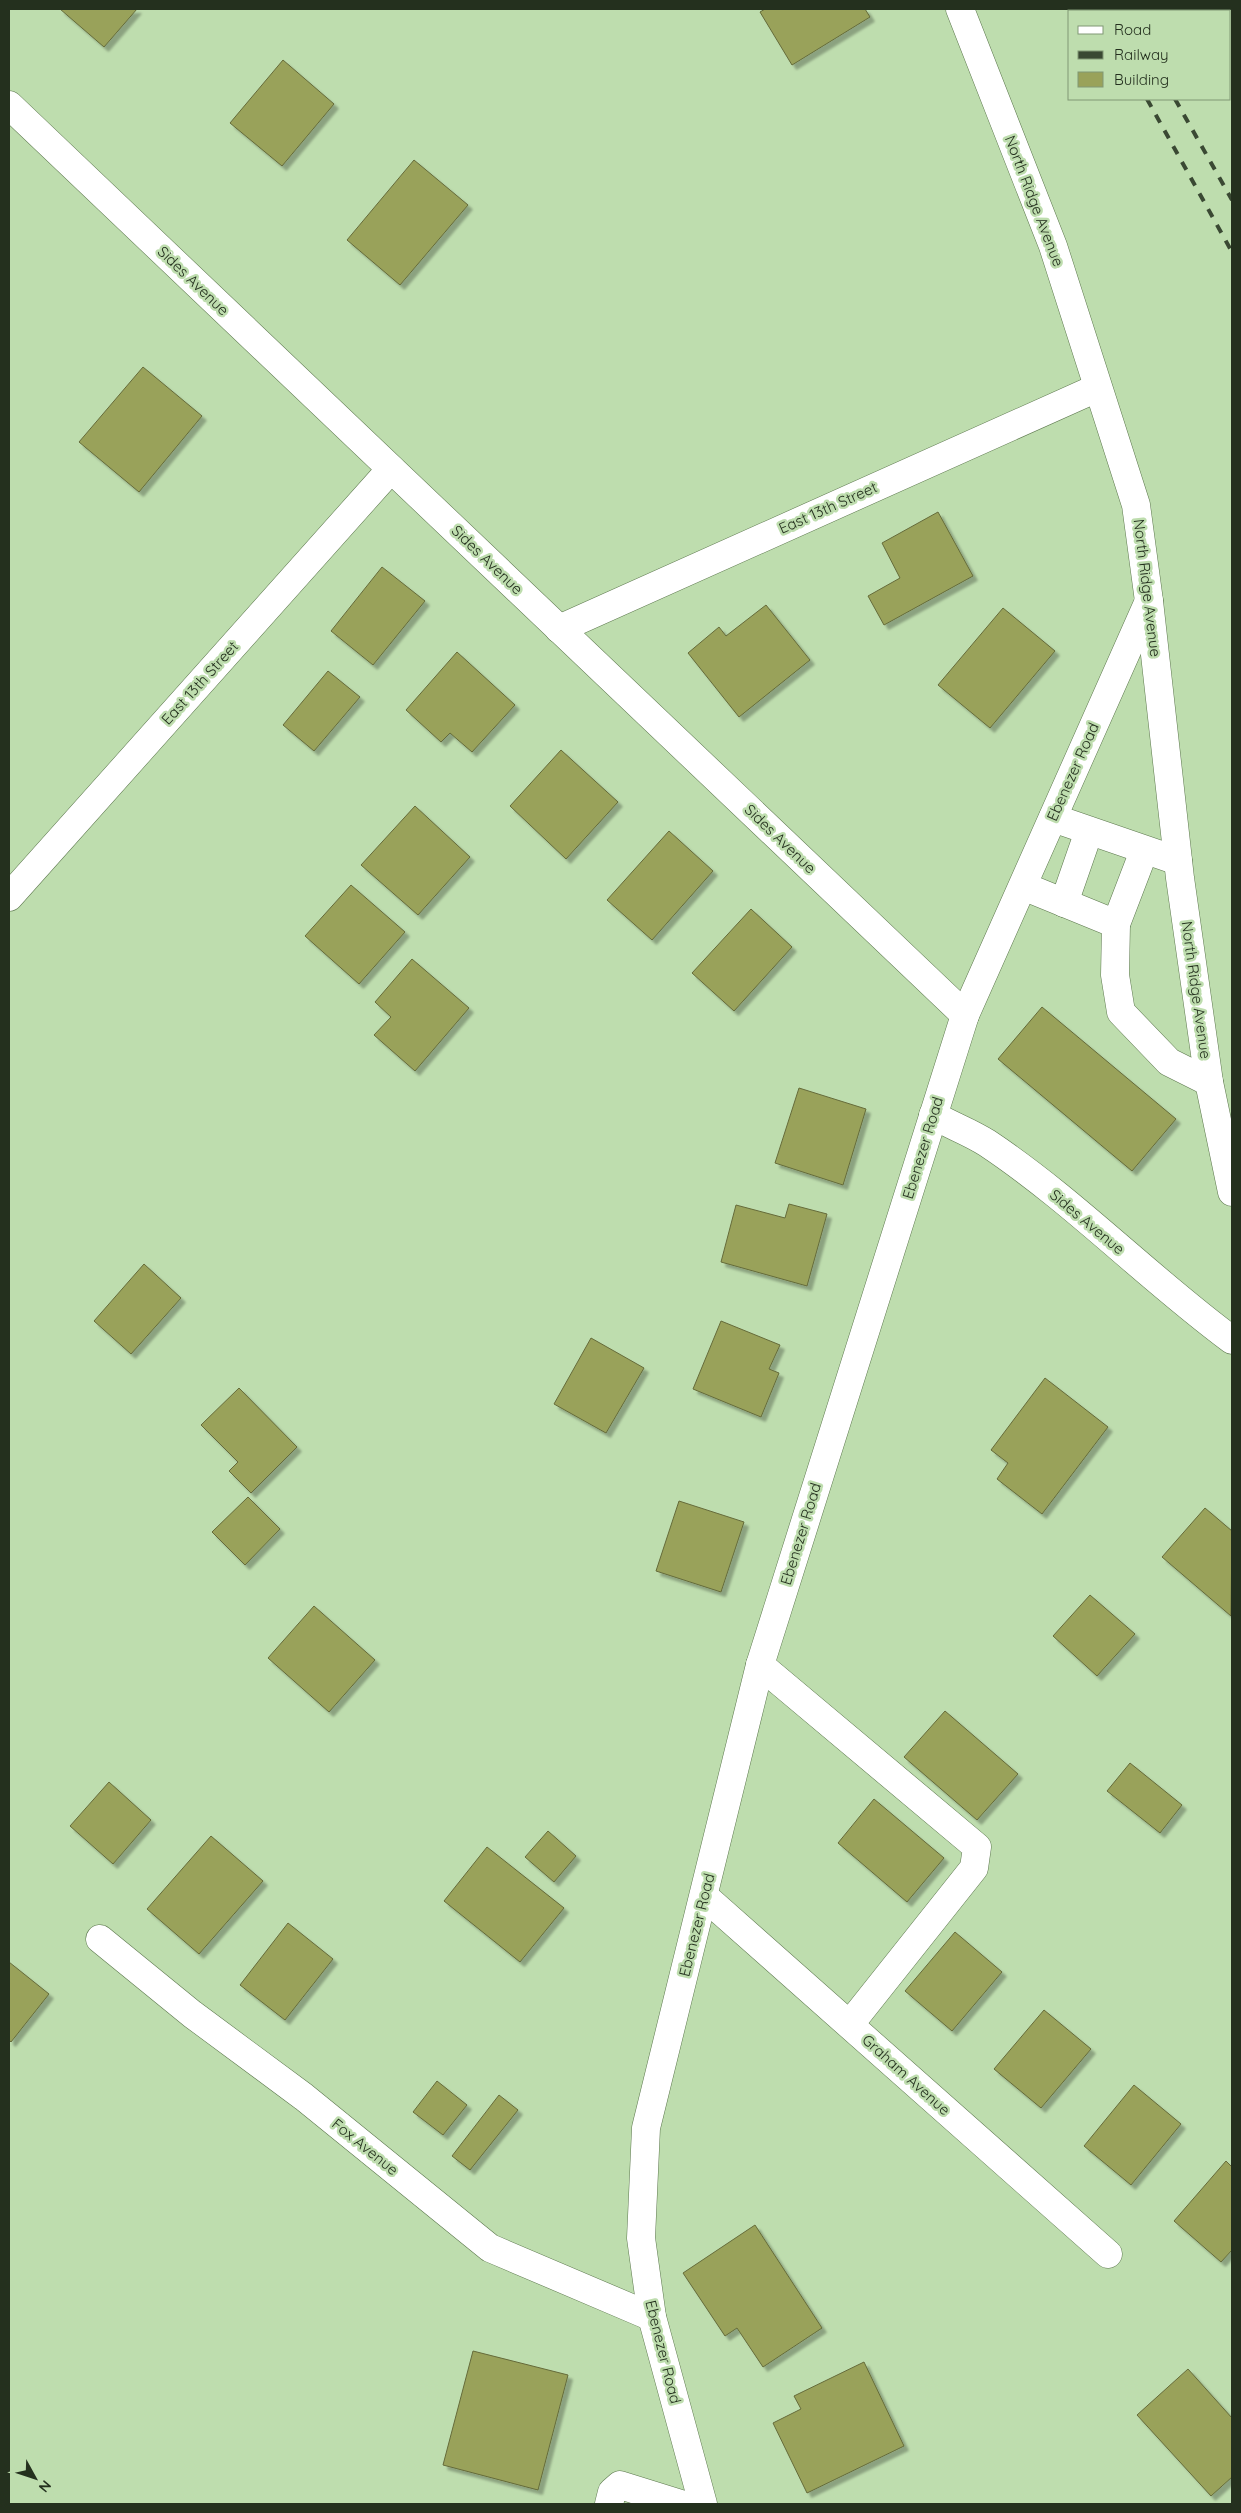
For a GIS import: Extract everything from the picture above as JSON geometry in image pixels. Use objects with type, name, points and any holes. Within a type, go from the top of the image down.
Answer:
[{"type":"street","name":"North Ridge Avenue","points":[[960,9],[1052,246],[1136,505],[1149,600],[1178,861],[1209,1082],[1232,1192]]},
{"type":"street","name":"Sides Avenue","points":[[9,105],[965,1015]]},
{"type":"street","name":"East 13th Street","points":[[559,629],[1097,388]]},
{"type":"street","name":"East 13th Street","points":[[9,897],[391,469]]},
{"type":"street","name":"Ebenezer Road","points":[[703,2504],[652,2317],[642,2238],[646,2128],[760,1665],[965,1015],[1149,600]]},
{"type":"street","points":[[1053,818],[1144,851],[1178,861]]},
{"type":"street","points":[[1064,903],[1089,832]]},
{"type":"street","points":[[1144,851],[1116,924],[1115,975],[1121,1012],[1169,1062],[1209,1082]]},
{"type":"street","points":[[1023,886],[1116,924]]},
{"type":"street","name":"Sides Avenue","points":[[933,1116],[985,1142],[1034,1178],[1191,1310],[1232,1340]]},
{"type":"street","points":[[760,1665],[977,1847],[974,1868],[850,2024]]},
{"type":"street","name":"Graham Avenue","points":[[704,1896],[1108,2254]]},
{"type":"street","name":"Fox Avenue","points":[[100,1939],[192,2014],[304,2097],[490,2248],[652,2317]]},
{"type":"street","points":[[609,2504],[612,2492],[620,2485],[680,2504]]},
{"type":"building","points":[[60,9],[137,9],[104,47]]},
{"type":"building","points":[[765,9],[865,9],[870,17],[792,65],[760,12]]},
{"type":"building","points":[[283,60],[334,104],[282,166],[230,123]]},
{"type":"building","points":[[414,160],[468,205],[400,285],[347,240]]},
{"type":"building","points":[[143,367],[202,416],[139,492],[79,442]]},
{"type":"building","points":[[938,512],[973,576],[884,625],[868,596],[900,578],[882,543]]},
{"type":"building","points":[[382,567],[425,601],[373,665],[331,631]]},
{"type":"building","points":[[766,605],[810,660],[739,717],[688,653],[719,627],[726,636]]},
{"type":"building","points":[[1003,608],[1055,651],[990,728],[938,685]]},
{"type":"building","points":[[457,652],[515,705],[472,752],[450,733],[441,742],[406,710]]},
{"type":"building","points":[[328,671],[360,697],[314,751],[283,725]]},
{"type":"building","points":[[561,750],[618,802],[566,859],[510,806]]},
{"type":"building","points":[[415,806],[470,857],[418,915],[361,865]]},
{"type":"building","points":[[669,831],[713,871],[652,940],[607,900]]},
{"type":"building","points":[[351,885],[405,932],[359,984],[305,936]]},
{"type":"building","points":[[751,909],[792,947],[734,1011],[692,973]]},
{"type":"building","points":[[412,959],[469,1008],[415,1071],[374,1035],[391,1017],[375,1002]]},
{"type":"building","points":[[1042,1007],[1176,1119],[1132,1171],[998,1059]]},
{"type":"building","points":[[799,1088],[866,1109],[843,1185],[775,1163]]},
{"type":"building","points":[[789,1204],[827,1214],[807,1286],[721,1262],[736,1205],[785,1218]]},
{"type":"building","points":[[144,1264],[181,1298],[131,1354],[94,1321]]},
{"type":"building","points":[[721,1321],[780,1345],[769,1369],[779,1373],[761,1417],[693,1389]]},
{"type":"building","points":[[591,1338],[644,1368],[606,1433],[554,1404]]},
{"type":"building","points":[[1045,1378],[1108,1427],[1042,1514],[997,1479],[1008,1463],[991,1450]]},
{"type":"building","points":[[239,1388],[297,1447],[251,1493],[229,1471],[238,1462],[201,1425]]},
{"type":"building","points":[[248,1497],[280,1529],[245,1565],[212,1532]]},
{"type":"building","points":[[679,1501],[744,1522],[721,1592],[656,1571]]},
{"type":"building","points":[[1205,1508],[1232,1531],[1231,1616],[1162,1557]]},
{"type":"building","points":[[1090,1595],[1135,1634],[1097,1676],[1053,1636]]},
{"type":"building","points":[[314,1606],[375,1660],[329,1712],[268,1658]]},
{"type":"building","points":[[945,1711],[1018,1774],[977,1820],[904,1757]]},
{"type":"building","points":[[1130,1763],[1182,1805],[1160,1833],[1107,1791]]},
{"type":"building","points":[[109,1782],[151,1820],[113,1864],[70,1826]]},
{"type":"building","points":[[874,1799],[944,1858],[907,1902],[838,1843]]},
{"type":"building","points":[[548,1831],[576,1856],[554,1882],[525,1857]]},
{"type":"building","points":[[211,1836],[263,1881],[199,1954],[147,1909]]},
{"type":"building","points":[[487,1847],[564,1908],[520,1962],[444,1901]]},
{"type":"building","points":[[288,1923],[333,1959],[285,2020],[240,1985]]},
{"type":"building","points":[[955,1932],[1002,1972],[952,2031],[905,1991]]},
{"type":"building","points":[[9,1962],[49,1994],[11,2042],[9,2040]]},
{"type":"building","points":[[1044,2010],[1091,2049],[1041,2108],[994,2069]]},
{"type":"building","points":[[437,2081],[467,2105],[443,2135],[413,2112]]},
{"type":"building","points":[[1134,2085],[1181,2124],[1131,2185],[1084,2146]]},
{"type":"building","points":[[499,2095],[518,2110],[470,2170],[452,2156]]},
{"type":"building","points":[[1226,2161],[1232,2167],[1232,2250],[1221,2262],[1174,2221]]},
{"type":"building","points":[[755,2225],[822,2328],[763,2367],[737,2328],[725,2336],[683,2273]]},
{"type":"building","points":[[473,2351],[568,2375],[538,2490],[443,2465]]},
{"type":"building","points":[[864,2362],[904,2446],[807,2493],[773,2423],[801,2409],[794,2396]]},
{"type":"building","points":[[1188,2369],[1232,2418],[1232,2477],[1211,2496],[1137,2415]]},
{"type":"railway","points":[[1148,100],[1232,252]]},
{"type":"railway","points":[[1176,100],[1232,200]]}]
